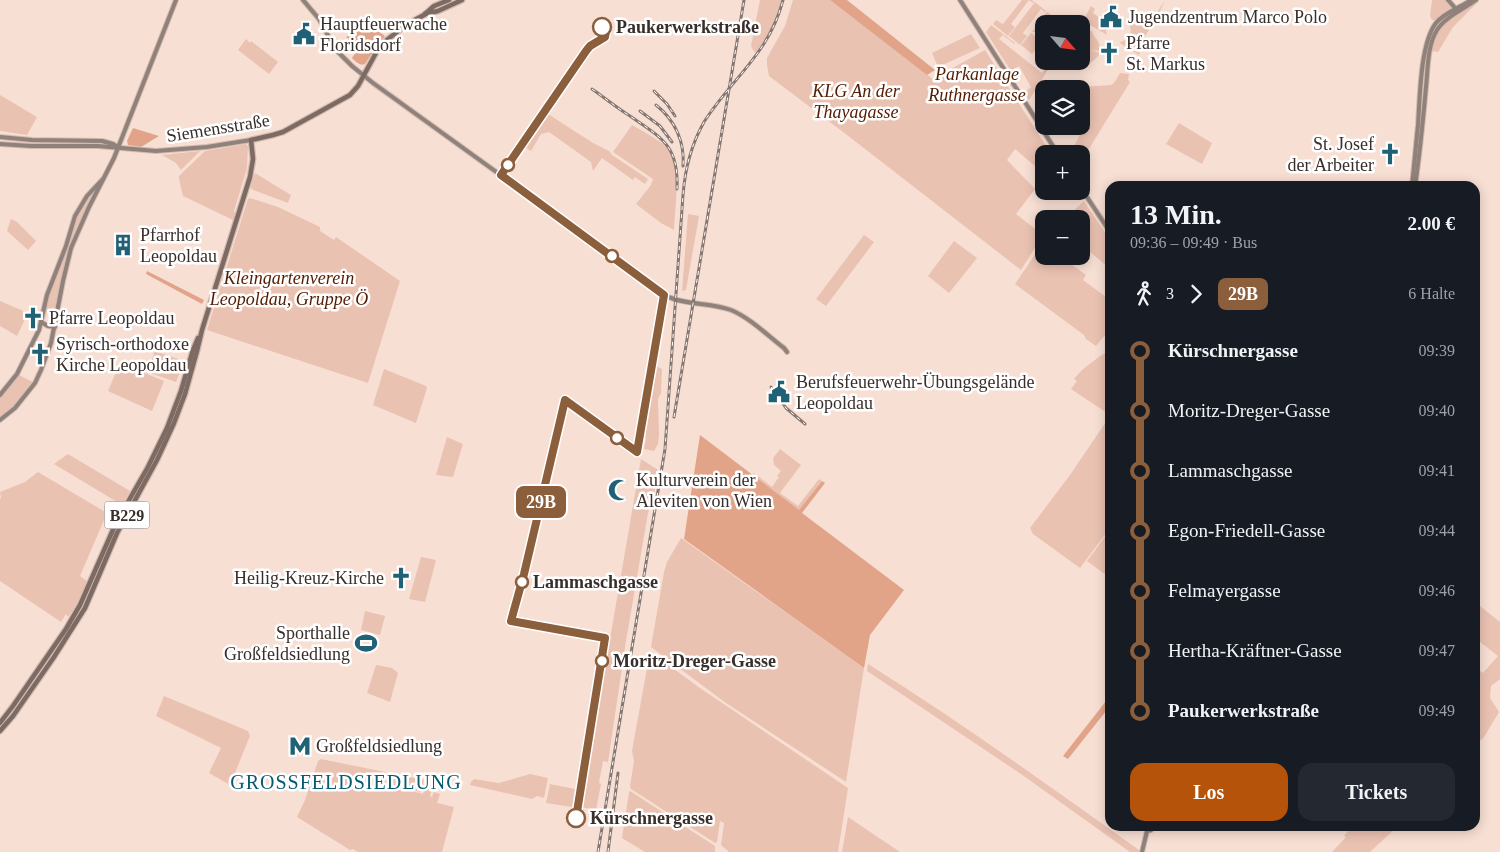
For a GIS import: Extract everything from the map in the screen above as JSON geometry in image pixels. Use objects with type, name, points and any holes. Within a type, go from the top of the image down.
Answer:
[{"type":"main road","name":"Siemensstraße","points":[[424,15],[434,6],[449,0]]},
{"type":"main road","name":"Siemensstraße","points":[[251,140],[283,132],[347,98],[356,89],[383,43],[407,24],[462,0]]},
{"type":"main road","name":"B229","points":[[0,731],[13,716],[54,657],[85,608],[117,533],[154,466],[174,423],[185,394],[198,351],[202,330],[250,177],[253,159],[251,140]]},
{"type":"main road","name":"B229","points":[[0,723],[66,629],[80,605],[116,523],[148,467],[167,428],[181,391],[192,350],[202,330]]},
{"type":"street","points":[[0,420],[15,408],[35,383],[51,343],[67,259],[71,248],[89,207],[119,148],[176,0]]},
{"type":"street","points":[[303,0],[319,19],[336,50],[363,76],[664,295],[679,300],[730,310],[745,318],[787,352]]},
{"type":"street","points":[[960,0],[1052,145]]},
{"type":"street","points":[[1448,0],[1456,8]]},
{"type":"street","points":[[1414,181],[1426,46],[1436,23],[1456,8],[1471,0]]},
{"type":"street","points":[[1440,26],[1476,0]]},
{"type":"street","points":[[1415,181],[1431,44],[1440,26],[1445,19],[1455,13],[1456,8]]},
{"type":"street","points":[[0,137],[32,140],[104,141],[119,148]]},
{"type":"street","name":"Siemensstraße","points":[[119,148],[144,151],[176,150],[220,146],[251,140]]},
{"type":"street","points":[[0,144],[119,148]]},
{"type":"street","points":[[0,395],[17,374],[42,322],[47,295],[66,246],[75,216],[87,196],[104,178]]},
{"type":"street","points":[[1089,200],[1105,224]]},
{"type":"street","points":[[42,322],[48,326],[55,327]]},
{"type":"street","points":[[1142,852],[1147,831]]},
{"type":"green space","points":[[760,0],[782,0],[770,32],[756,53],[751,46]]},
{"type":"green space","points":[[793,0],[830,0],[933,79],[985,50],[1035,129],[1035,135],[1039,135],[1045,145],[1035,145],[1035,166],[1015,149],[1007,160],[1035,189],[1016,214],[1035,229],[1035,248],[1021,270],[769,76],[767,58],[785,26]]},
{"type":"green space","points":[[1022,0],[1029,0],[1011,24],[1015,27],[1008,36],[993,24],[996,20],[1003,24]]},
{"type":"green space","points":[[1165,0],[1156,20],[1145,36],[1147,43],[1142,40],[1134,51],[1140,53],[1139,55],[1121,44],[1120,42],[1129,36],[1131,29],[1126,19],[1133,18],[1148,27]]},
{"type":"green space","points":[[1432,0],[1446,0],[1451,7],[1450,10],[1437,20],[1432,20],[1430,16]]},
{"type":"green space","points":[[1035,2],[1046,11],[1041,9],[1035,15],[1023,33],[1027,36],[1020,45],[1009,36]]},
{"type":"green space","points":[[1475,2],[1476,4],[1453,27],[1438,52],[1432,51],[1437,33],[1441,27],[1453,16]]},
{"type":"green space","points":[[1091,6],[1095,9],[1093,13],[1109,24],[1106,31],[1107,35],[1090,25],[1090,15],[1086,15]]},
{"type":"green space","points":[[991,25],[1007,37],[1003,35],[999,39],[1035,67],[1035,70],[1042,73],[1044,70],[1048,70],[1042,80],[1035,80],[1035,90],[1029,100],[1024,93],[1031,87],[1019,66],[1011,71],[986,32]]},
{"type":"green space","points":[[1090,31],[1092,31],[1099,43],[1100,49],[1099,51],[1091,50],[1100,53],[1090,63]]},
{"type":"green space","points":[[1031,33],[1035,36],[1035,50],[1032,54],[1021,45]]},
{"type":"green space","points":[[971,34],[980,48],[938,67],[932,53]]},
{"type":"green space","points":[[246,39],[278,62],[269,74],[238,50]]},
{"type":"green space","points":[[1120,73],[1129,74],[1128,80],[1130,82],[1090,147],[1090,145],[1075,145],[1080,135],[1090,135],[1090,86],[1111,85]]},
{"type":"green space","points":[[0,95],[37,117],[27,135],[0,131]]},
{"type":"green space","points":[[548,114],[609,151],[648,179],[645,184],[635,177],[633,180],[602,158],[593,171],[591,162],[549,132],[541,134],[531,151],[525,147]]},
{"type":"green space","points":[[1179,123],[1212,143],[1202,164],[1166,144]]},
{"type":"green space","points":[[632,125],[662,143],[672,157],[677,188],[674,230],[661,223],[636,204],[651,185],[653,179],[613,152]]},
{"type":"green space","points":[[246,144],[248,146],[247,168],[233,220],[183,196],[179,176],[205,151]]},
{"type":"green space","points":[[200,151],[181,170],[176,163],[162,155]]},
{"type":"green space","points":[[255,173],[291,195],[288,203],[253,190],[250,187]]},
{"type":"green space","points":[[97,187],[69,248],[53,321],[49,320],[51,313],[47,312],[44,319],[50,292],[78,213],[86,198]]},
{"type":"green space","name":"Kleingartenverein Leopoldau, Gruppe Ö","points":[[248,199],[278,207],[320,227],[320,231],[334,240],[336,237],[400,281],[368,383],[207,330]]},
{"type":"green space","points":[[1084,201],[1090,210],[1074,210]]},
{"type":"green space","points":[[1090,210],[1105,232],[1105,265],[1090,252]]},
{"type":"green space","points":[[688,214],[699,216],[686,290],[682,291]]},
{"type":"green space","points":[[11,219],[17,222],[36,241],[28,250],[7,231]]},
{"type":"green space","points":[[864,235],[874,242],[826,306],[816,299]]},
{"type":"green space","points":[[954,241],[977,258],[949,293],[928,276]]},
{"type":"green space","points":[[1035,255],[1035,265],[1072,265],[1086,275],[1083,280],[1105,296],[1105,335],[1096,346],[1086,339],[1084,335],[1015,284]]},
{"type":"green space","points":[[0,301],[28,313],[17,336],[0,326]]},
{"type":"green space","points":[[155,351],[184,361],[176,382],[147,372]]},
{"type":"green space","points":[[1105,353],[1105,412],[1071,389],[1077,381],[1074,379],[1086,366]]},
{"type":"green space","points":[[120,363],[164,381],[152,411],[108,391]]},
{"type":"green space","points":[[656,366],[662,369],[661,393],[658,399],[659,435],[658,444],[654,451],[644,449]]},
{"type":"green space","points":[[384,369],[426,386],[416,423],[373,405]]},
{"type":"green space","points":[[17,374],[35,383],[15,408],[0,420],[0,395]]},
{"type":"green space","points":[[1105,423],[1105,535],[1080,568],[1033,534],[1030,528],[1070,475]]},
{"type":"green space","points":[[447,437],[463,444],[453,477],[436,475]]},
{"type":"green space","points":[[780,449],[801,465],[780,493],[798,506],[819,479],[822,481],[799,511],[752,475],[754,473],[772,487],[781,471],[774,465],[773,458]]},
{"type":"green space","points":[[68,454],[130,491],[122,505],[54,464]]},
{"type":"green space","points":[[641,459],[658,470],[654,496],[648,513],[626,641],[608,762],[603,761],[596,810],[581,807]]},
{"type":"green space","points":[[38,472],[107,513],[80,576],[87,581],[83,591],[71,613],[68,617],[66,614],[61,622],[0,581],[0,492],[25,482]]},
{"type":"green space","points":[[1105,537],[1105,574],[1087,561]]},
{"type":"green space","points":[[681,538],[864,668],[846,782],[726,703],[651,647],[664,572],[667,562]]},
{"type":"green space","points":[[421,557],[436,560],[425,602],[409,599]]},
{"type":"green space","points":[[1480,606],[1500,622],[1500,679],[1491,686],[1490,698],[1499,712],[1480,741],[1480,671],[1483,673],[1498,656],[1480,642]]},
{"type":"green space","points":[[365,611],[385,616],[380,635],[361,630]]},
{"type":"green space","points":[[650,652],[848,788],[838,852],[729,852],[721,845],[724,823],[720,821],[717,842],[715,843],[631,789],[634,761],[632,751]]},
{"type":"green space","points":[[868,664],[937,709],[1105,826],[1105,831],[1112,831],[1139,850],[1139,852],[1130,852],[1021,774],[867,671]]},
{"type":"green space","points":[[376,665],[392,668],[398,673],[390,702],[367,693]]},
{"type":"green space","points":[[164,696],[248,731],[250,736],[230,785],[209,773],[221,748],[156,716]]},
{"type":"green space","points":[[321,759],[424,780],[421,792],[408,788],[408,790],[423,794],[426,782],[433,784],[430,796],[432,797],[434,792],[440,794],[437,803],[454,807],[442,852],[358,852],[353,849],[350,850],[297,817],[305,800],[318,761]]},
{"type":"green space","points":[[530,774],[548,778],[544,798],[537,796],[532,799],[470,785],[474,779],[499,783]]},
{"type":"green space","points":[[550,784],[575,789],[572,807],[546,803]]},
{"type":"green space","points":[[630,791],[715,846],[715,852],[645,852],[622,838]]},
{"type":"green space","points":[[848,817],[900,852],[842,852]]},
{"type":"green space","points":[[1348,831],[1393,831],[1370,852],[1332,852],[1346,837],[1344,836]]},
{"type":"shaded area","points":[[830,0],[847,0],[935,70],[927,75]]},
{"type":"shaded area","points":[[370,25],[385,36],[365,64],[361,64],[352,58],[356,50],[346,37]]},
{"type":"shaded area","points":[[133,128],[159,136],[141,147],[128,145],[127,141]]},
{"type":"shaded area","points":[[147,271],[204,300],[202,304],[146,274]]},
{"type":"shaded area","points":[[700,435],[799,510],[822,481],[825,483],[802,513],[904,590],[870,635],[864,668],[684,539]]},
{"type":"shaded area","points":[[1105,702],[1105,712],[1068,759],[1063,756]]},
{"type":"railway","points":[[674,417],[744,0]]},
{"type":"railway","points":[[598,852],[665,449],[685,176],[692,148],[704,122],[749,65],[769,36],[783,0]]},
{"type":"railway","points":[[592,89],[659,137],[666,145],[675,163],[677,189]]},
{"type":"railway","points":[[654,91],[667,104],[675,116]]},
{"type":"railway","points":[[656,105],[669,117],[677,132],[682,148],[683,166]]},
{"type":"railway","points":[[640,111],[660,126],[672,142]]},
{"type":"railway","points":[[771,387],[786,408],[805,424]]},
{"type":"railway","points":[[608,852],[618,773]]},
{"type":"bus line","name":"29B","points":[[576,818],[605,638],[511,621],[565,400],[637,452],[664,295],[501,175],[586,51],[590,46],[605,37],[606,31],[602,27]]},
{"type":"place","name":"Jugendzentrum Marco Polo","points":[[1111,17]]},
{"type":"place","name":"Paukerwerkstraße","points":[[602,27]]},
{"type":"place","name":"Hauptfeuerwache Floridsdorf","points":[[304,34]]},
{"type":"place","name":"Pfarre St. Markus","points":[[1109,53]]},
{"type":"place","name":"St. Josef der Arbeiter","points":[[1390,154]]},
{"type":"place","name":"Pfarrhof Leopoldau","points":[[123,245]]},
{"type":"place","name":"Pfarre Leopoldau","points":[[33,318]]},
{"type":"place","name":"Syrisch-orthodoxe Kirche Leopoldau","points":[[40,354]]},
{"type":"place","name":"Berufsfeuerwehr-Übungsgelände Leopoldau","points":[[779,392]]},
{"type":"place","name":"Kulturverein der Aleviten von Wien","points":[[619,490]]},
{"type":"place","name":"Heilig-Kreuz-Kirche","points":[[401,578]]},
{"type":"place","name":"Lammaschgasse","points":[[522,582]]},
{"type":"place","name":"Sporthalle Großfeldsiedlung","points":[[366,643]]},
{"type":"place","name":"Moritz-Dreger-Gasse","points":[[602,661]]},
{"type":"place","name":"Großfeldsiedlung","points":[[300,746]]},
{"type":"place","name":"Kürschnergasse","points":[[576,818]]},
{"type":"district","name":"GROSSFELDSIEDLUNG","points":[[346,782]]},
{"type":"park label","name":"Parkanlage Ruthnergasse","points":[[977,84]]},
{"type":"park label","name":"KLG An der Thayagasse","points":[[856,101]]}]
